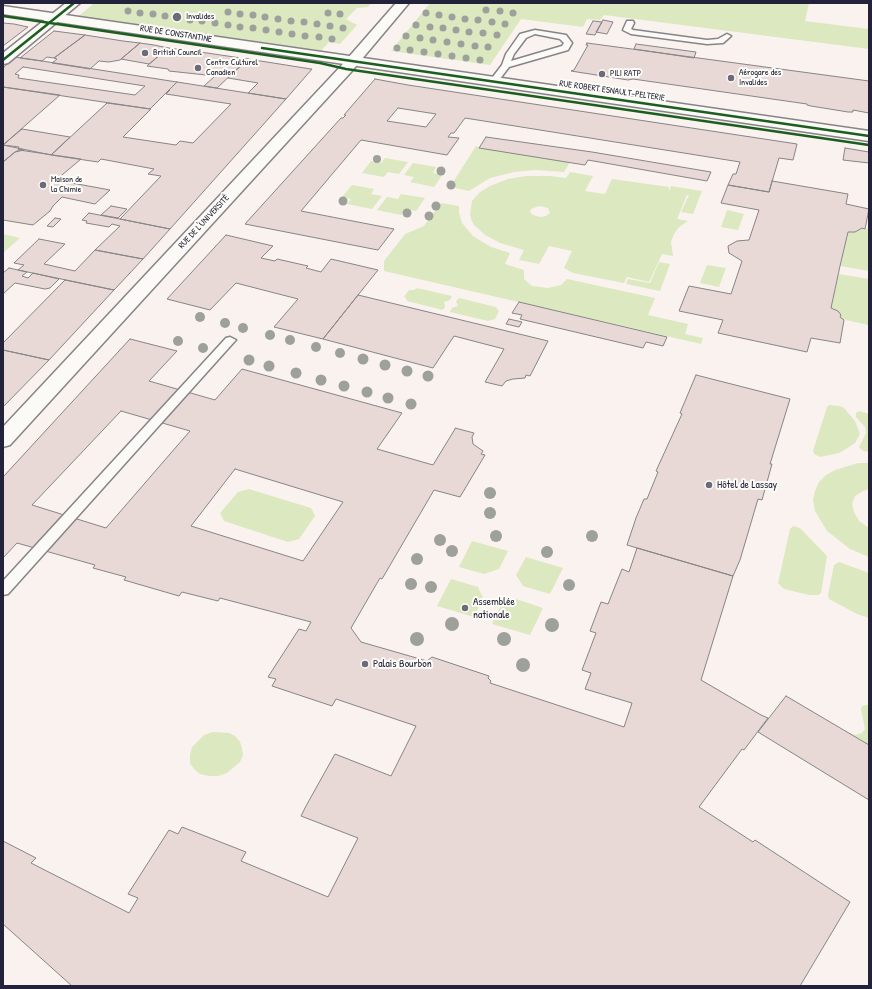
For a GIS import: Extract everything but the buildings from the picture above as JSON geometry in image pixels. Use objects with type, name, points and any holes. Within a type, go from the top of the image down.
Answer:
[{"type":"street","points":[[3,60],[74,3]]},
{"type":"street","name":"RUE DE L'UNIVERSITÉ","points":[[3,440],[404,3]]},
{"type":"street","name":"RUE DE CONSTANTINE","points":[[3,10],[352,61]]},
{"type":"street","name":"RUE ROBERT ESNAULT-PELTERIE","points":[[352,61],[869,136]]},
{"type":"lane","points":[[630,23],[627,30],[631,32],[714,43],[727,36]]},
{"type":"lane","points":[[493,82],[506,65],[510,54],[526,34],[535,32],[556,35],[563,37],[568,43],[565,48],[506,65]]},
{"type":"lane","points":[[3,590],[230,340]]},
{"type":"green space","points":[[94,3],[371,3],[368,7],[357,8],[346,19],[357,25],[340,44],[329,42],[321,51],[79,16]]},
{"type":"green space","points":[[430,3],[809,3],[805,21],[869,29],[869,49],[604,15],[600,20],[587,19],[583,27],[521,19],[490,65],[391,51]]},
{"type":"green space","points":[[476,146],[480,148],[570,162],[564,172],[535,170],[514,172],[490,178],[469,191],[450,187]]},
{"type":"green space","points":[[385,158],[408,162],[399,174],[388,172],[384,177],[362,173],[371,161],[381,163]]},
{"type":"green space","points":[[413,163],[436,167],[433,173],[443,174],[434,187],[410,182],[414,177],[404,175]]},
{"type":"green space","points":[[570,172],[593,176],[585,191],[605,194],[612,179],[669,187],[669,192],[671,186],[702,191],[693,214],[681,212],[689,195],[687,195],[677,219],[688,221],[679,227],[674,234],[671,242],[673,256],[662,254],[649,282],[627,277],[624,283],[573,273],[564,268],[572,251],[549,246],[539,264],[519,260],[524,250],[500,243],[485,235],[474,225],[471,219],[470,214],[472,201],[480,192],[490,186],[508,179],[526,176],[566,178]],"holes":[[[539,206],[548,208],[550,213],[546,216],[540,217],[533,215],[530,212],[531,209]]]},
{"type":"green space","points":[[352,185],[374,189],[371,194],[382,196],[372,209],[347,204],[351,199],[342,197]]},
{"type":"green space","points":[[401,194],[425,198],[416,211],[405,209],[401,215],[377,210],[387,197],[398,199]]},
{"type":"green space","points":[[441,203],[459,206],[459,213],[462,223],[473,236],[491,247],[510,253],[505,264],[524,270],[524,279],[532,286],[548,288],[561,285],[567,279],[655,298],[648,315],[688,324],[685,334],[703,338],[701,344],[384,271],[384,261],[405,234],[424,226]]},
{"type":"green space","points":[[727,210],[744,214],[738,230],[721,227]]},
{"type":"green space","points":[[862,228],[869,229],[869,271],[840,266],[848,232],[855,232]]},
{"type":"green space","points":[[3,234],[20,238],[3,253]]},
{"type":"green space","points":[[659,262],[670,264],[660,291],[626,284],[628,279],[650,283]]},
{"type":"green space","points":[[707,265],[726,268],[719,287],[700,283]]},
{"type":"green space","points":[[839,274],[869,279],[868,325],[842,319],[838,311],[831,308]]},
{"type":"green space","points":[[417,288],[452,296],[450,300],[444,302],[445,307],[443,310],[407,301],[404,297],[409,290],[414,290]]},
{"type":"green space","points":[[459,298],[496,307],[499,311],[495,319],[488,321],[450,312],[452,308],[458,306],[456,301]]},
{"type":"green space","points":[[829,405],[844,408],[855,421],[860,434],[855,443],[846,449],[839,453],[820,457],[814,454],[813,451],[827,407]]},
{"type":"green space","points":[[859,411],[869,414],[869,452],[863,451],[859,447],[866,433],[865,427],[856,417],[856,413]]},
{"type":"green space","points":[[858,463],[869,463],[869,489],[855,496],[852,504],[859,521],[869,528],[869,557],[850,549],[827,531],[815,511],[813,500],[819,482],[826,475],[835,470]]},
{"type":"green space","points":[[249,489],[311,508],[315,516],[299,539],[288,542],[224,521],[220,513],[238,492]]},
{"type":"green space","points":[[793,526],[800,528],[827,556],[821,593],[818,595],[809,595],[784,589],[778,583],[790,529]]},
{"type":"green space","points":[[472,541],[508,551],[499,569],[484,574],[459,567]]},
{"type":"green space","points":[[526,557],[563,568],[550,594],[523,586],[516,575]]},
{"type":"green space","points":[[839,562],[869,573],[869,618],[857,614],[829,599],[828,595],[834,565]]},
{"type":"green space","points":[[451,579],[478,587],[483,598],[474,617],[437,606]]},
{"type":"green space","points":[[516,599],[543,608],[530,635],[492,624],[502,603]]},
{"type":"green space","points":[[869,705],[869,745],[846,731],[855,735],[862,733],[865,729],[861,709],[862,706]]},
{"type":"green space","points":[[213,732],[229,733],[235,736],[240,742],[243,755],[240,762],[227,773],[218,776],[200,774],[190,763],[192,747],[204,735]]},
{"type":"cycle path","points":[[3,60],[74,3]]},
{"type":"cycle path","points":[[3,16],[320,63],[346,69],[869,145]]},
{"type":"cycle path","points":[[262,48],[869,136]]},
{"type":"place","name":"Invalides","points":[[177,17]]},
{"type":"place","name":"British Council","points":[[145,53]]},
{"type":"place","name":"Centre Culturel Canadien","points":[[198,68]]},
{"type":"place","name":"PILI RATP","points":[[602,74]]},
{"type":"place","name":"Aérogare des Invalides","points":[[731,78]]},
{"type":"place","name":"Maison de la Chimie","points":[[43,185]]},
{"type":"place","name":"Hôtel de Lassay","points":[[709,485]]},
{"type":"place","name":"Assemblée nationale","points":[[465,608]]},
{"type":"place","name":"Palais Bourbon","points":[[365,664]]}]
